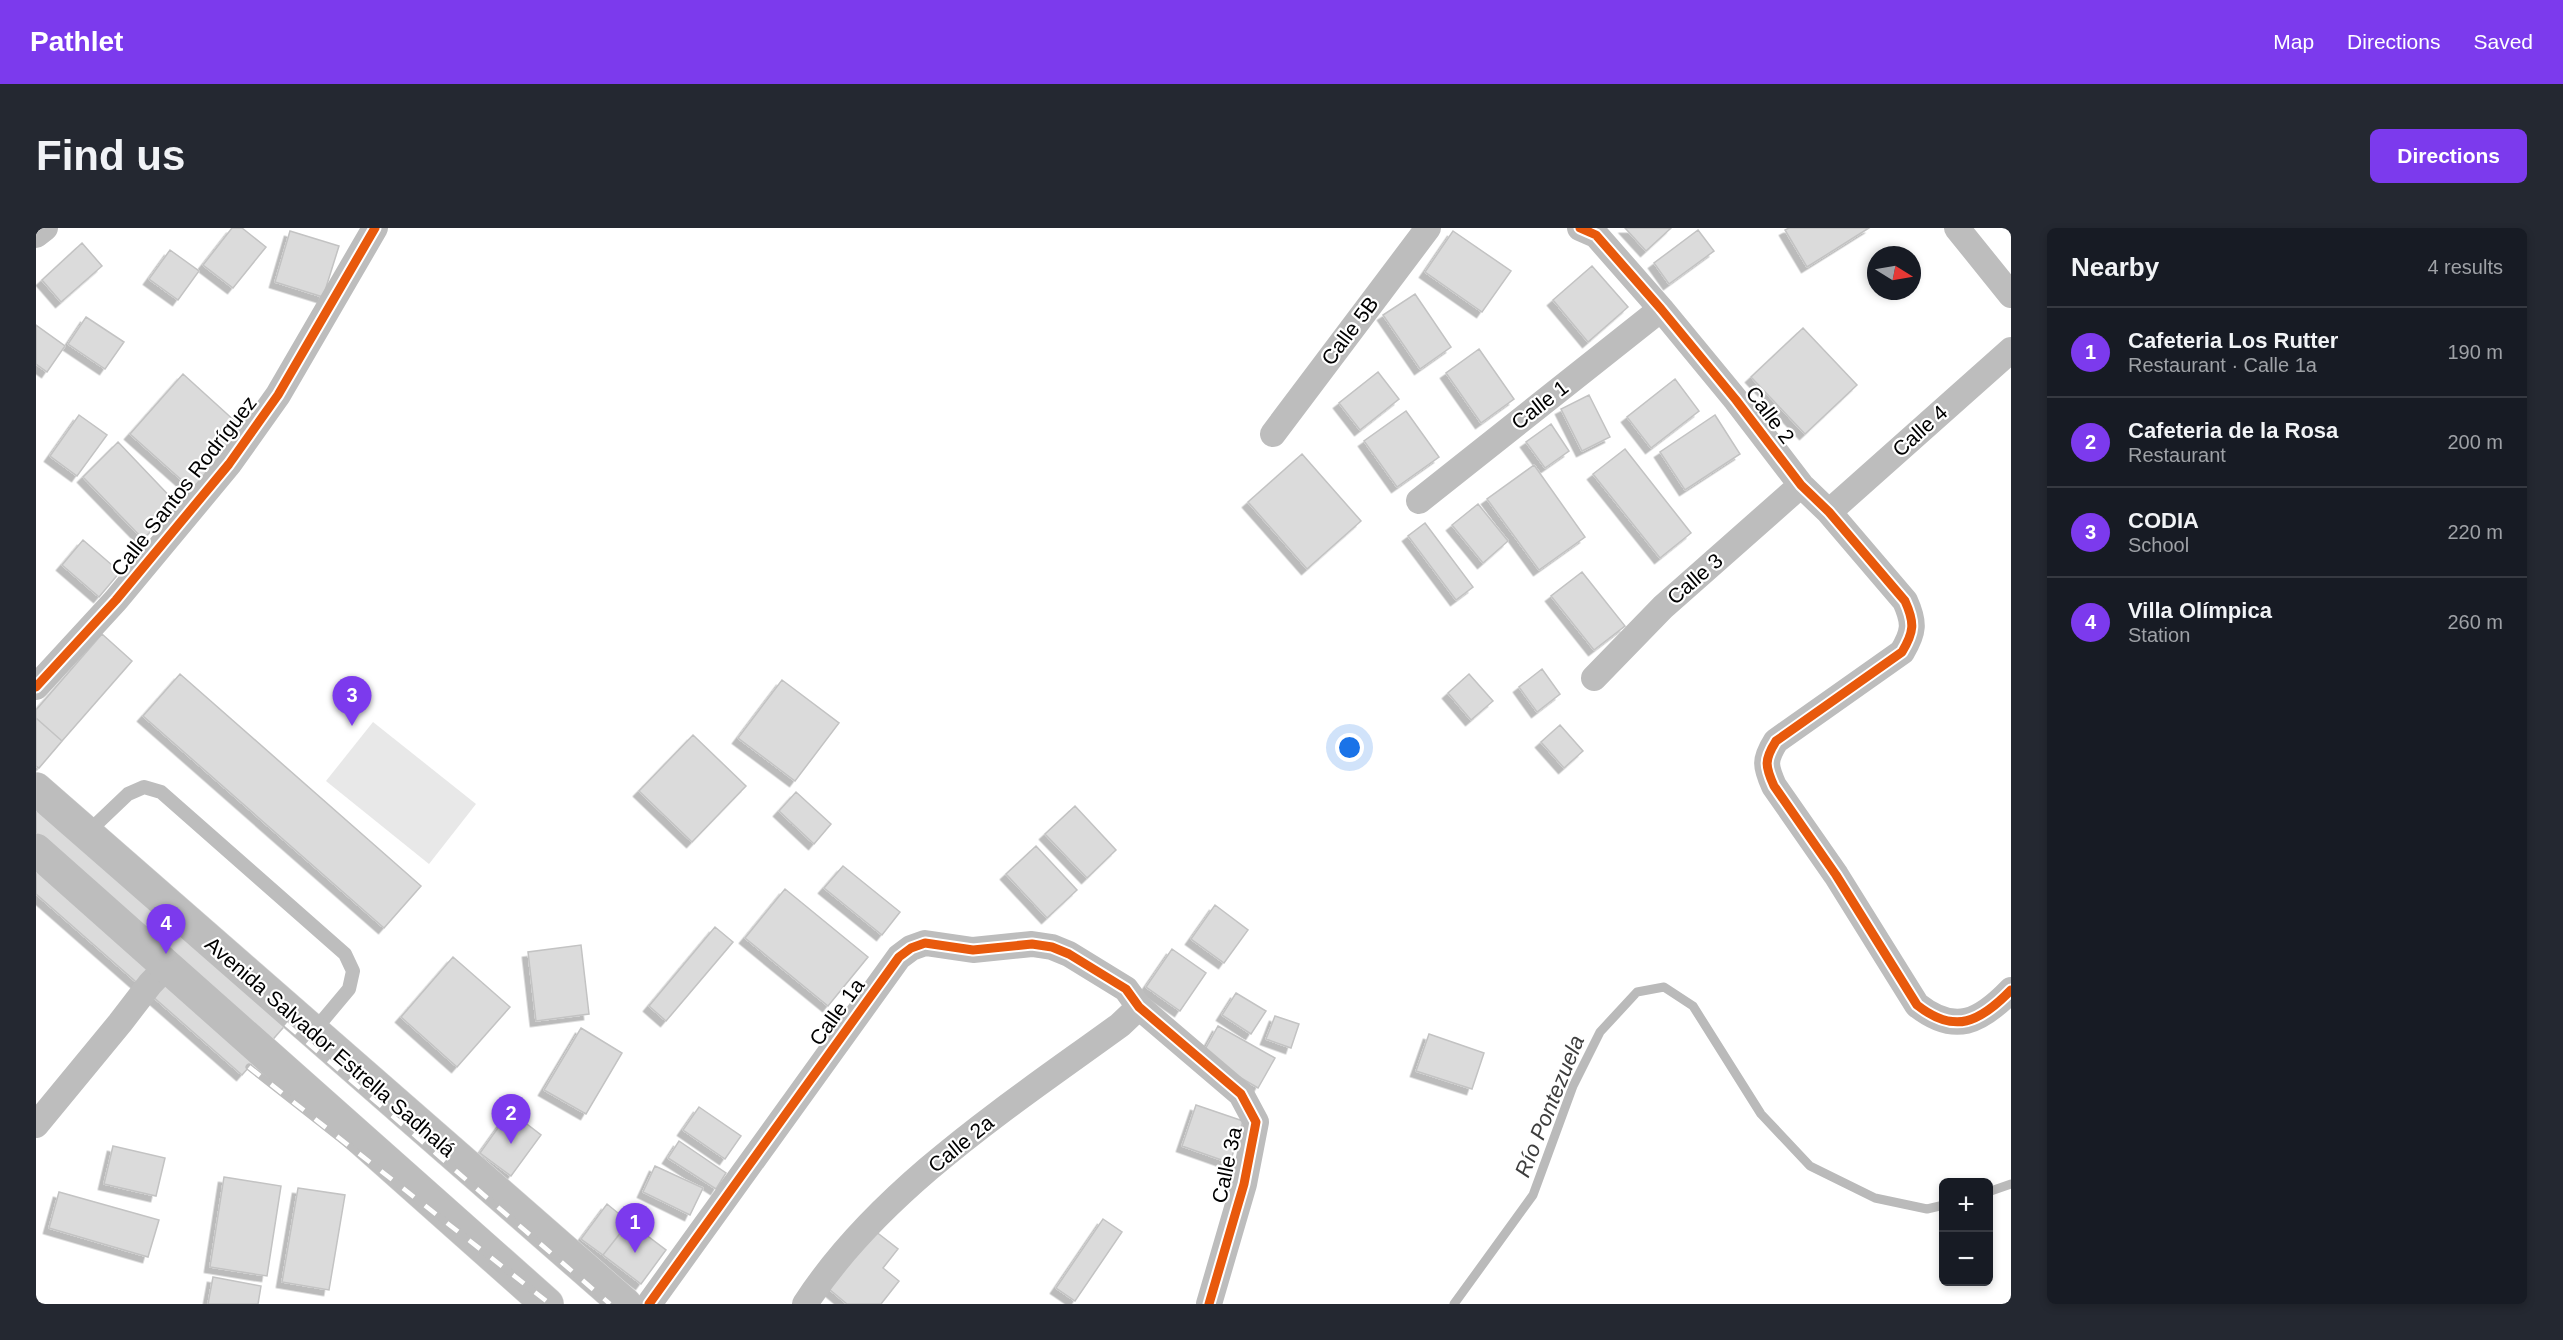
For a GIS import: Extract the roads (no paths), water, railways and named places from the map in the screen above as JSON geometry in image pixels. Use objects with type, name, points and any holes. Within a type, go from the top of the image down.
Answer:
[{"type":"main road","name":"Avenida Salvador Estrella Sadhalá","points":[[36,789],[625,1304]]},
{"type":"main road","points":[[36,850],[547,1304]]},
{"type":"street","points":[[36,235],[45,228]]},
{"type":"street","name":"Calle Santos Rodríguez","points":[[36,687],[116,600],[229,464],[278,395],[375,228]]},
{"type":"street","name":"Calle 5B","points":[[1273,434],[1428,228]]},
{"type":"street","name":"Calle 2","points":[[1580,228],[1596,235],[1661,309],[1736,400],[1801,485],[1829,512],[1905,601],[1912,617],[1912,635],[1902,652],[1884,667],[1776,741],[1767,755],[1767,771],[1774,786],[1836,875],[1917,1005],[1931,1016],[1948,1022],[1964,1022],[1978,1018],[1994,1008],[2011,990]]},
{"type":"street","points":[[1957,228],[2011,295]]},
{"type":"street","name":"Calle 1","points":[[1419,501],[1661,309]]},
{"type":"street","name":"Calle 4","points":[[1829,512],[2011,350]]},
{"type":"street","name":"Calle 3","points":[[1594,678],[1663,607],[1801,485]]},
{"type":"street","name":"Calle 1a","points":[[649,1304],[899,957],[911,948],[925,943],[973,950],[1032,944],[1052,947],[1069,954],[1126,989],[1139,1007]]},
{"type":"street","points":[[36,1125],[167,966]]},
{"type":"street","name":"Calle 2a","points":[[805,1304],[815,1288],[869,1226],[953,1146],[1120,1025],[1139,1007]]},
{"type":"street","name":"Calle 3a","points":[[1139,1007],[1241,1094],[1256,1122],[1245,1184],[1209,1304]]},
{"type":"lane","points":[[86,834],[128,794],[144,787],[161,792],[345,954],[353,970],[349,989],[313,1032]]},
{"type":"waterway","name":"Río Pontezuela","points":[[1454,1304],[1533,1195],[1573,1086],[1600,1032],[1637,992],[1664,987],[1693,1006],[1761,1114],[1810,1166],[1875,1198],[1927,1209],[1939,1206]]},
{"type":"waterway","name":"Río Pontezuela","points":[[1993,1190],[2011,1184]]},
{"type":"railway","points":[[286,1024],[610,1304]]},
{"type":"railway","points":[[249,1067],[550,1304]]},
{"type":"place","name":"CODIA","points":[[352,726]]},
{"type":"place","name":"Villa Olímpica","points":[[166,954]]},
{"type":"place","name":"Cafeteria de la Rosa","points":[[511,1144]]},
{"type":"place","name":"Cafeteria Los Rutter","points":[[635,1253]]}]
